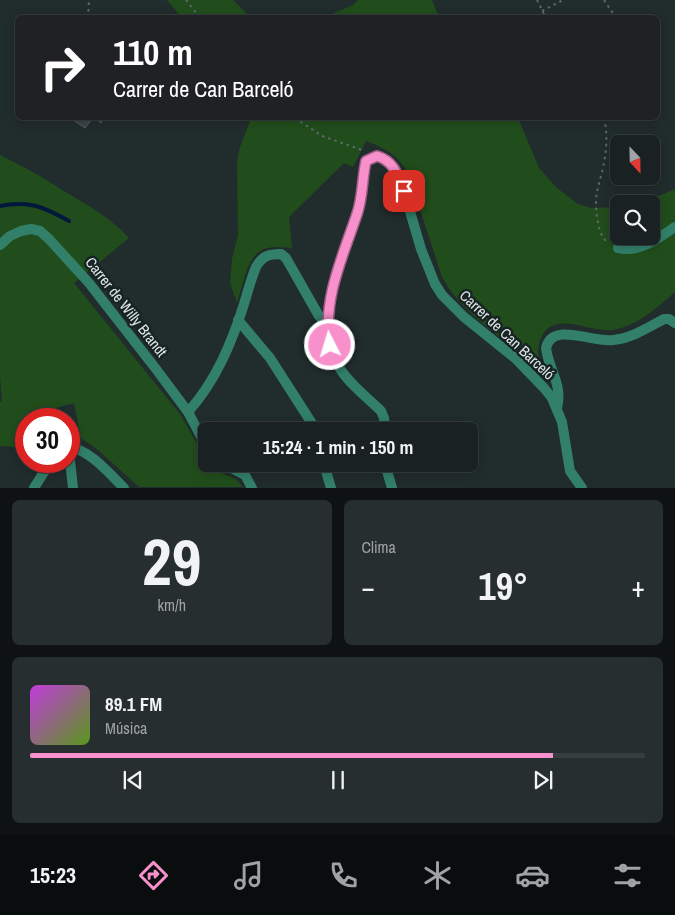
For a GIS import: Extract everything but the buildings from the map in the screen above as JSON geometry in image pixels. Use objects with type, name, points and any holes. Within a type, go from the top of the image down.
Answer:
[{"type":"street","points":[[377,156],[366,161],[358,213],[335,279],[328,326],[330,345],[339,367],[346,377],[381,411],[384,422]]},
{"type":"street","name":"Carrer de Can Barceló","points":[[377,156],[389,162],[395,169],[404,191],[421,249],[435,284],[442,295],[464,317],[515,358],[544,388],[557,408],[562,422],[570,471],[582,488]]},
{"type":"street","points":[[618,248],[631,250],[642,247],[675,227]]},
{"type":"street","name":"Carrer de Willy Brandt","points":[[0,245],[10,236],[22,231],[31,229],[40,231],[89,282],[188,412],[198,431]]},
{"type":"street","points":[[188,412],[200,399],[213,379],[229,345],[259,261],[266,256],[280,254],[286,258],[319,316],[328,326]]},
{"type":"street","points":[[557,408],[560,398],[546,348],[550,339],[555,335],[565,334],[599,341],[612,340],[630,336],[664,319],[669,319],[675,323]]},
{"type":"street","points":[[238,320],[270,358],[312,422]]},
{"type":"street","points":[[80,450],[90,456],[124,488]]},
{"type":"street","points":[[239,472],[245,475],[252,488]]},
{"type":"street","points":[[327,472],[332,488]]},
{"type":"street","points":[[387,472],[392,488]]},
{"type":"street","points":[[34,488],[43,473]]},
{"type":"street","points":[[71,473],[73,488]]},
{"type":"path","points":[[88,15],[89,0]]},
{"type":"path","points":[[186,0],[198,15]]},
{"type":"path","points":[[537,0],[544,15]]},
{"type":"path","points":[[542,11],[563,0]]},
{"type":"path","points":[[604,0],[614,15]]},
{"type":"path","points":[[298,120],[322,136],[377,156]]},
{"type":"path","points":[[604,120],[605,158],[596,190],[595,203],[602,235],[606,241],[618,248]]},
{"type":"green space","points":[[167,0],[233,0],[248,15],[179,15]]},
{"type":"green space","points":[[358,0],[432,0],[438,15],[330,15],[353,5]]},
{"type":"green space","points":[[250,120],[519,120],[539,168],[557,188],[578,204],[591,208],[610,207],[610,245],[660,245],[660,195],[675,189],[675,292],[647,315],[622,328],[604,330],[564,323],[548,328],[542,336],[538,350],[545,373],[475,317],[451,291],[442,277],[408,173],[400,161],[390,153],[366,141],[353,167],[344,163],[289,217],[292,248],[268,248],[255,255],[247,270],[237,303],[230,283],[232,259],[238,235],[237,164],[239,150]]},
{"type":"green space","points":[[0,155],[90,206],[129,238],[74,283],[180,414],[198,445],[198,472],[220,472],[236,479],[243,487],[139,487],[98,450],[81,438],[80,408],[75,408],[74,403],[56,408],[15,408],[15,447],[0,446],[0,402],[2,401],[0,376]]},
{"type":"waterway","points":[[0,206],[28,204],[52,212],[69,221]]},
{"type":"route","points":[[330,345],[328,326],[332,293],[358,213],[366,161],[377,156],[389,162],[395,169],[404,191]]}]
